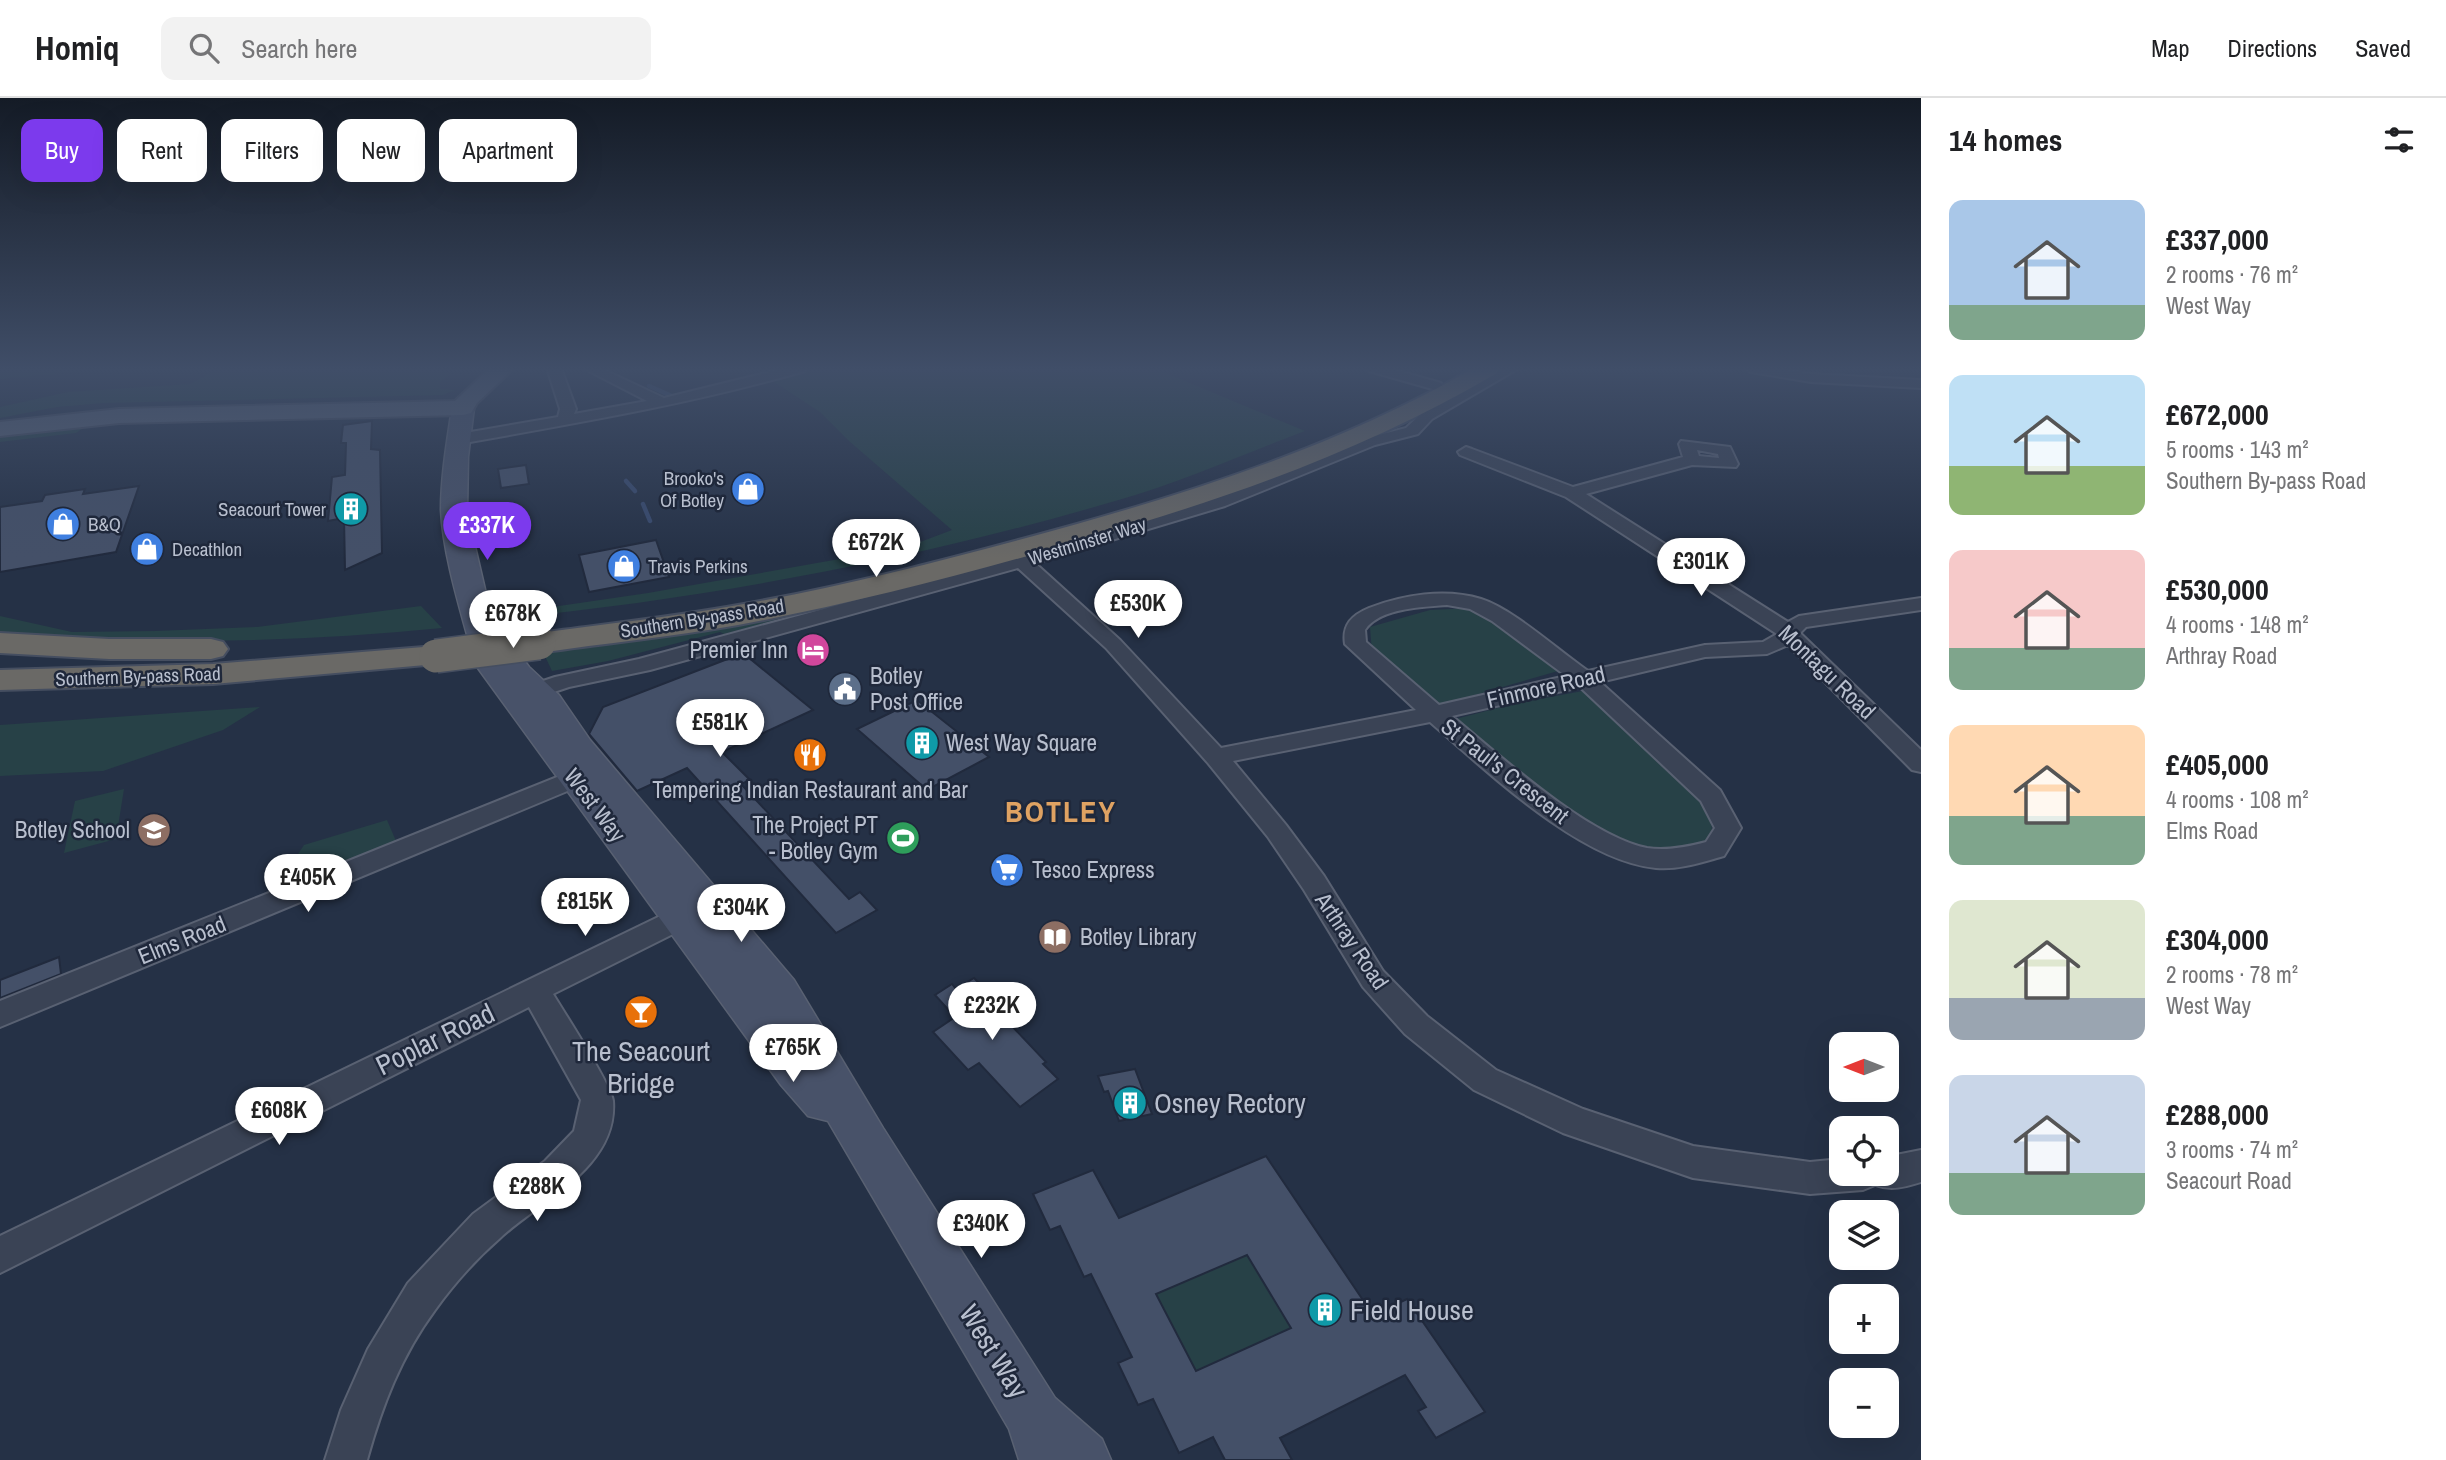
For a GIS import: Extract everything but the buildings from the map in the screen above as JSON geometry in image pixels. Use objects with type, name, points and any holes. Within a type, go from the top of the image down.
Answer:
[{"type":"highway","name":"Southern By-pass Road","points":[[536,637],[756,599],[886,572],[1185,490],[1267,462],[1339,432]]},
{"type":"highway","name":"Southern By-pass Road","points":[[0,665],[227,659],[424,648],[775,608],[939,572],[1118,522],[1280,470],[1365,432]]},
{"type":"highway","points":[[0,643],[158,650],[424,648]]},
{"type":"highway","name":"Southern By-pass Road","points":[[0,680],[139,677],[316,667],[424,648]]},
{"type":"highway","points":[[0,700],[159,687],[316,667]]},
{"type":"main road","name":"West Way","points":[[460,432],[456,457],[454,512],[468,586],[478,618],[518,674],[530,701],[586,774],[681,917],[797,1071],[866,1144]]},
{"type":"main road","name":"West Way","points":[[586,774],[779,992],[1041,1438],[1081,1460]]},
{"type":"street","points":[[459,439],[502,432]]},
{"type":"street","name":"Westminster Way","points":[[530,701],[642,665],[1022,561],[1219,502],[1369,442],[1411,432]]},
{"type":"street","name":"Montagu Road","points":[[1466,452],[1572,493],[1778,623],[1921,764]]},
{"type":"street","points":[[1572,493],[1692,460]]},
{"type":"street","name":"Arthray Road","points":[[1022,561],[1113,645],[1216,757],[1277,831],[1314,883],[1373,979],[1416,1025],[1485,1080],[1575,1122],[1693,1162],[1810,1178],[1829,1177]]},
{"type":"street","name":"St Paul's Crescent","points":[[1447,599],[1476,604],[1499,617],[1583,678],[1711,796],[1728,828],[1715,849],[1684,858],[1648,858],[1608,846],[1570,822],[1432,714],[1356,644],[1354,628],[1361,619],[1374,613],[1424,601],[1447,599]]},
{"type":"street","name":"Finmore Road","points":[[1216,757],[1432,714],[1705,650],[1767,648],[1785,638],[1799,622],[1921,604]]},
{"type":"street","name":"Elms Road","points":[[0,1014],[586,774]]},
{"type":"street","name":"Poplar Road","points":[[0,1255],[681,917]]},
{"type":"street","points":[[346,1460],[357,1418],[383,1357],[438,1277],[486,1226],[570,1163],[589,1136],[597,1109],[597,1099],[535,990]]},
{"type":"street","points":[[1899,1172],[1921,1166]]},
{"type":"green space","points":[[30,432],[78,432],[0,442],[0,435]]},
{"type":"green space","points":[[840,432],[1304,432],[1145,492],[972,540],[742,587],[510,618],[511,613],[648,593],[907,547],[952,530]]},
{"type":"green space","points":[[883,591],[724,634],[720,632],[608,661],[552,671],[543,652]]},
{"type":"green space","points":[[421,606],[442,628],[332,637],[221,640],[110,639],[0,632],[0,616],[72,632],[155,631],[257,627]]},
{"type":"green space","points":[[1472,608],[1565,669],[1437,706],[1372,653],[1370,627],[1430,610]]},
{"type":"green space","points":[[1588,690],[1711,799],[1712,839],[1677,855],[1618,847],[1452,720],[1513,704]]},
{"type":"green space","points":[[260,707],[223,730],[103,771],[0,776],[0,725]]},
{"type":"green space","points":[[124,789],[116,839],[64,853],[75,801]]},
{"type":"green space","points":[[387,820],[396,841],[303,878],[295,876],[292,863],[304,845]]},
{"type":"green space","points":[[1247,1255],[1291,1328],[1196,1371],[1156,1294]]},
{"type":"waterway","points":[[626,481],[635,491]]},
{"type":"waterway","points":[[643,504],[650,521]]},
{"type":"place","name":"Brooko's Of Botley","points":[[748,489]]},
{"type":"place","name":"Seacourt Tower","points":[[351,509]]},
{"type":"place","name":"B&Q","points":[[63,524]]},
{"type":"place","name":"Decathlon","points":[[147,549]]},
{"type":"place","name":"Travis Perkins","points":[[624,566]]},
{"type":"place","name":"Premier Inn","points":[[813,650]]},
{"type":"place","name":"Botley Post Office","points":[[845,689]]},
{"type":"place","name":"West Way Square","points":[[922,743]]},
{"type":"place","name":"Tempering Indian Restaurant and Bar","points":[[810,755]]},
{"type":"place","name":"Botley School","points":[[154,830]]},
{"type":"place","name":"The Project PT - Botley Gym","points":[[903,838]]},
{"type":"place","name":"Tesco Express","points":[[1007,870]]},
{"type":"place","name":"Botley Library","points":[[1055,937]]},
{"type":"place","name":"The Seacourt Bridge","points":[[641,1012]]},
{"type":"place","name":"Osney Rectory","points":[[1130,1103]]},
{"type":"place","name":"Field House","points":[[1325,1310]]},
{"type":"district","name":"BOTLEY","points":[[1061,812]]}]
